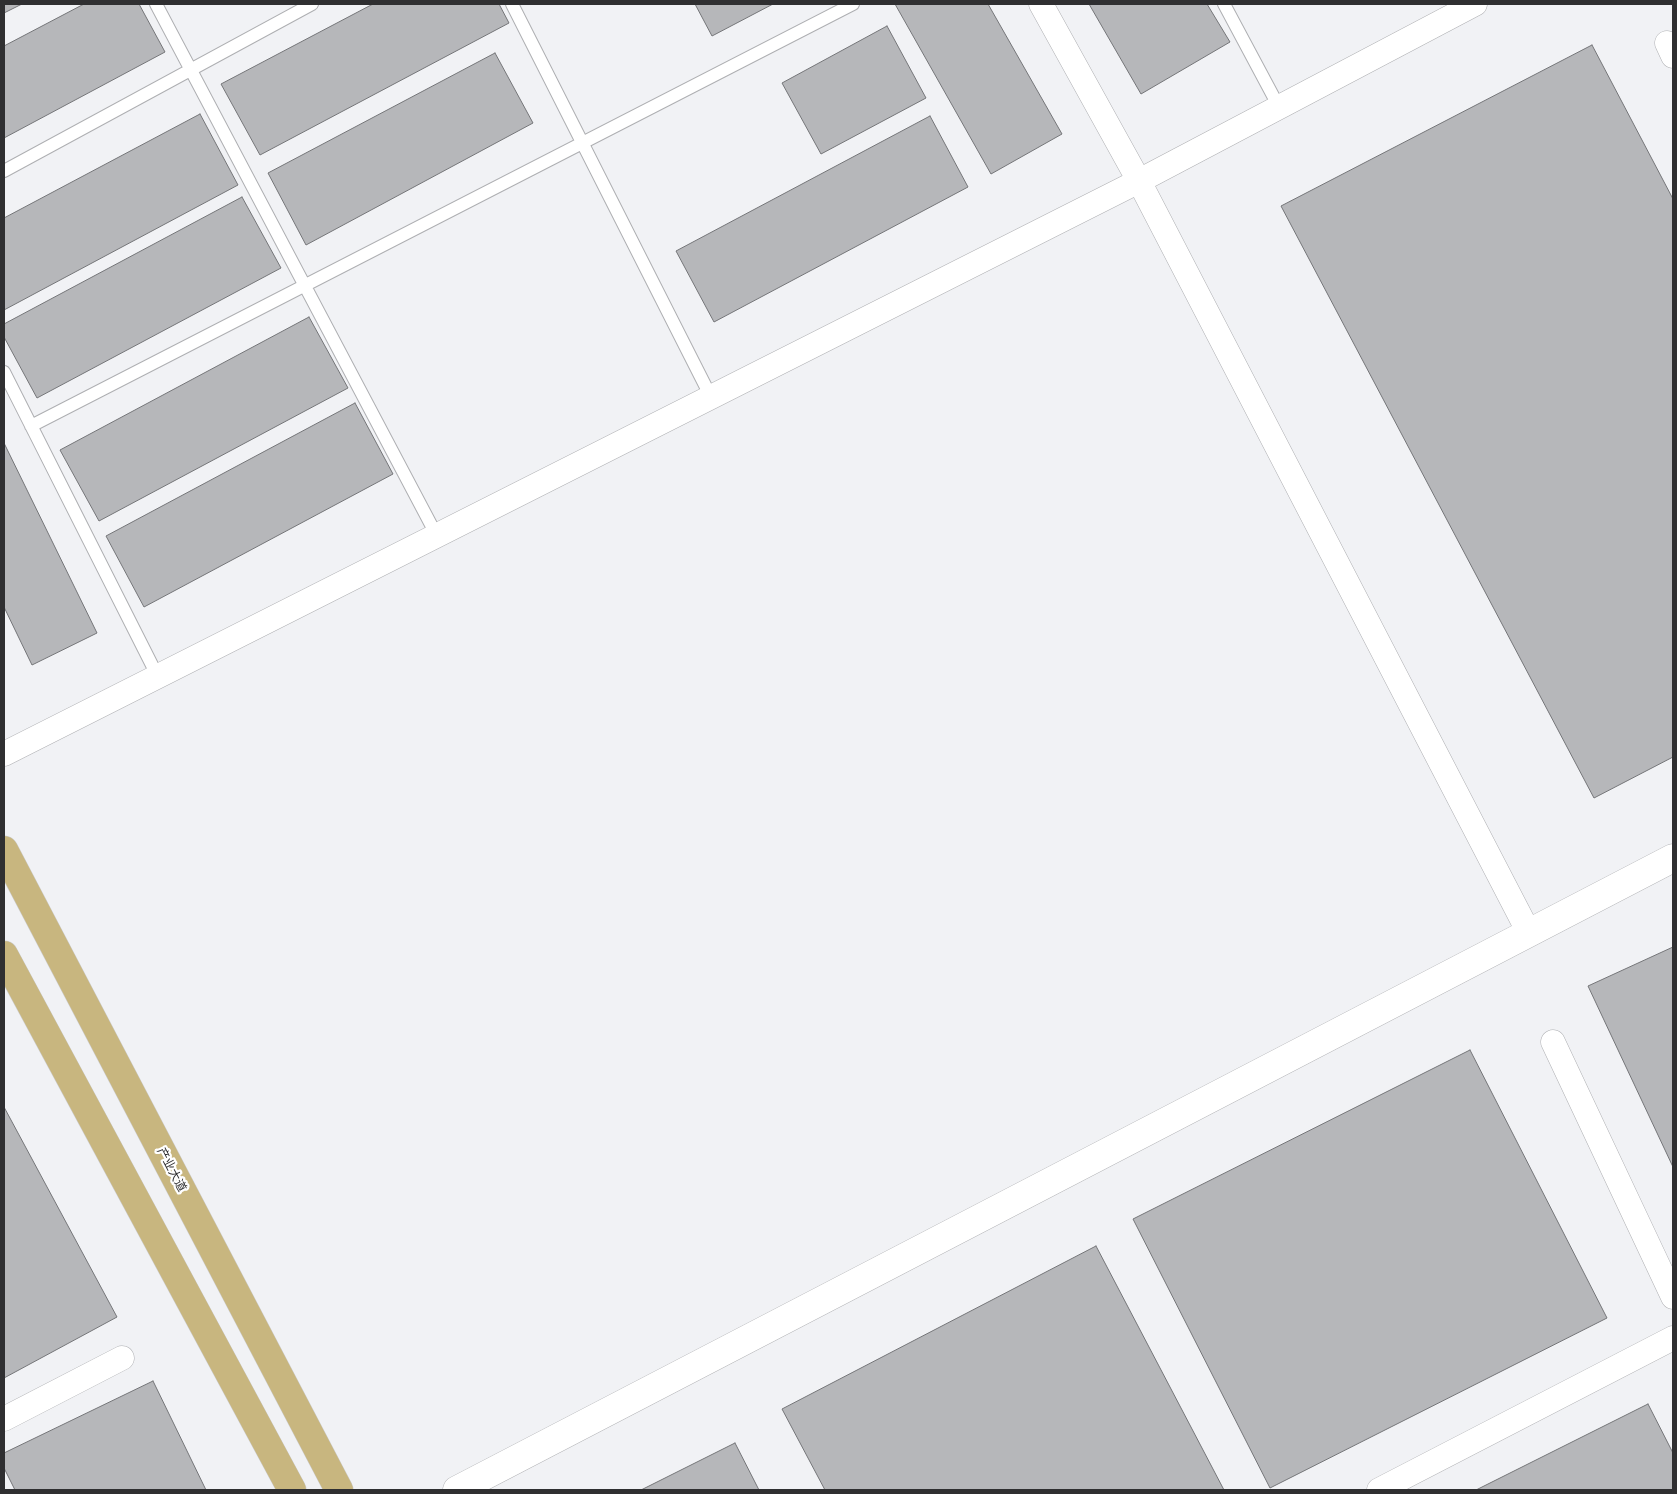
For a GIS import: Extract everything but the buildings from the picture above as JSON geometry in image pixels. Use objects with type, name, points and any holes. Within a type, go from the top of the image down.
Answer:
[{"type":"main road","name":"产业大道","points":[[4,850],[339,1490]]},
{"type":"main road","points":[[4,955],[292,1490]]},
{"type":"street","points":[[1041,4],[1138,181],[1529,933]]},
{"type":"street","points":[[4,754],[1138,181],[1475,4]]},
{"type":"street","points":[[457,1490],[1673,858]]},
{"type":"street","points":[[1553,1042],[1673,1297]]},
{"type":"street","points":[[1379,1490],[1673,1338]]},
{"type":"street","points":[[4,1419],[122,1358]]},
{"type":"lane","points":[[156,4],[436,536]]},
{"type":"lane","points":[[4,171],[312,4]]},
{"type":"lane","points":[[512,4],[711,397]]},
{"type":"lane","points":[[31,426],[853,4]]},
{"type":"lane","points":[[1224,4],[1279,107]]},
{"type":"lane","points":[[4,372],[158,676]]}]
